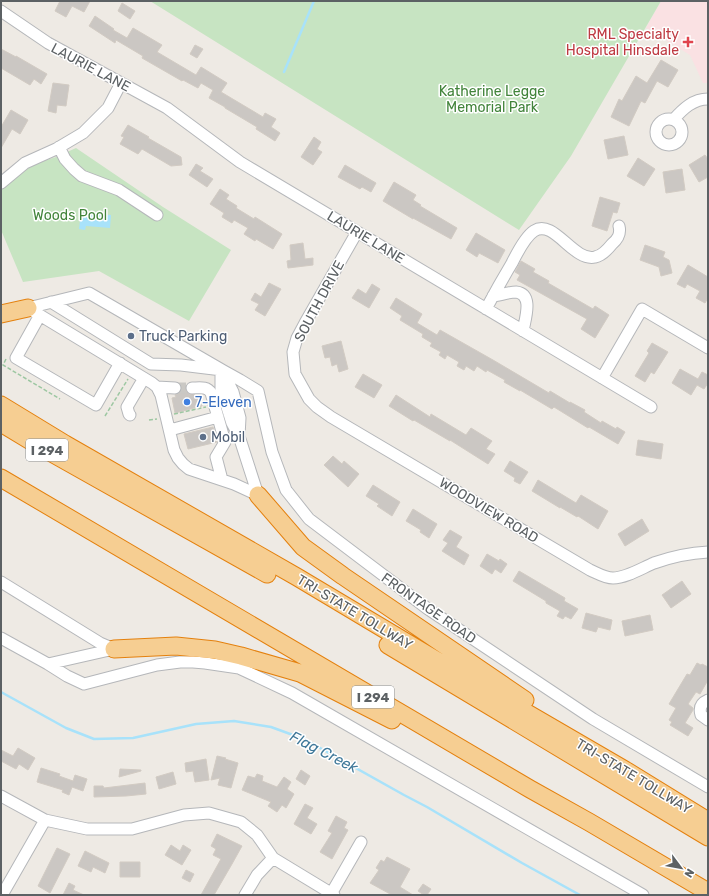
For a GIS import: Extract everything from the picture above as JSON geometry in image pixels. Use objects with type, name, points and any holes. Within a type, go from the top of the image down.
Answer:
[{"type":"highway","points":[[1,314],[34,312]]},
{"type":"highway","name":"TRI-STATE TOLLWAY","points":[[1,405],[84,455],[297,577],[708,820]]},
{"type":"highway","name":"TRI-STATE TOLLWAY","points":[[1,423],[34,444],[300,592],[708,837]]},
{"type":"highway","name":"I 294","points":[[1,478],[708,892]]},
{"type":"highway","points":[[258,495],[303,547],[625,770]]},
{"type":"highway","points":[[114,649],[176,646],[215,650],[300,673],[530,789]]},
{"type":"street","name":"LAURIE LANE","points":[[1,11],[48,43],[167,108],[240,162],[651,407]]},
{"type":"street","points":[[1,184],[25,163],[59,147],[83,133],[108,108],[121,83]]},
{"type":"street","points":[[674,119],[690,104],[702,99],[708,99]]},
{"type":"street","points":[[59,147],[65,159],[82,176],[119,190],[157,215]]},
{"type":"street","points":[[486,309],[520,248],[534,231],[540,228],[546,228],[580,253],[588,257],[594,257],[598,256],[618,238],[620,231],[619,226]]},
{"type":"street","name":"SOUTH DRIVE","points":[[295,374],[293,352],[297,338],[357,232]]},
{"type":"street","points":[[493,296],[518,292],[525,297],[527,302],[523,331]]},
{"type":"street","name":"FRONTAGE ROAD","points":[[34,312],[51,302],[89,294],[258,391],[272,452],[286,490],[309,519],[428,609],[593,719],[708,787]]},
{"type":"street","points":[[51,302],[151,364],[181,365],[222,370]]},
{"type":"street","points":[[602,378],[642,310],[708,348]]},
{"type":"street","points":[[120,363],[96,405],[16,358],[34,312],[120,363],[144,378],[152,382],[157,387],[161,394],[174,450],[182,464],[189,469],[234,484],[258,495]]},
{"type":"street","points":[[222,370],[221,389],[225,404],[232,423],[239,436],[258,495]]},
{"type":"street","points":[[222,370],[233,392],[240,418],[239,436]]},
{"type":"street","name":"WOODVIEW ROAD","points":[[295,374],[309,399],[331,417],[590,570],[601,575],[613,578],[630,574],[672,557],[708,552]]},
{"type":"street","points":[[130,415],[127,407],[144,378]]},
{"type":"street","points":[[157,387],[175,388]]},
{"type":"street","points":[[192,388],[204,388],[209,390],[211,393],[225,442],[216,457],[222,480]]},
{"type":"street","points":[[170,430],[218,417]]},
{"type":"street","points":[[1,582],[100,643],[114,649]]},
{"type":"street","points":[[1,638],[67,676],[84,684],[157,665],[180,662],[205,663],[239,668],[292,693],[643,895]]},
{"type":"street","points":[[48,664],[114,649]]},
{"type":"street","points":[[708,700],[701,706],[700,712],[701,716],[708,720]]},
{"type":"street","points":[[1,796],[45,820],[87,828],[132,829],[184,815],[209,813],[241,822],[257,835],[273,858],[333,894],[361,842]]},
{"type":"street","points":[[2,895],[45,820]]},
{"type":"street","points":[[245,895],[257,875],[273,858]]},
{"type":"path","points":[[7,358],[3,365],[60,399]]},
{"type":"path","points":[[105,416],[131,374]]},
{"type":"path","points":[[171,415],[205,407]]},
{"type":"path","points":[[149,420],[156,419]]},
{"type":"shaded area","name":"RML Specialty Hospital Hinsdale","points":[[661,1],[708,1],[708,83],[703,83],[690,55],[646,28]]},
{"type":"green space","name":"Katherine Legge Memorial Park","points":[[150,1],[661,1],[571,156],[519,230]]},
{"type":"green space","name":"Woods Pool","points":[[76,148],[163,207],[231,250],[189,321],[99,271],[23,282],[1,230],[1,189],[34,164],[56,157]]},
{"type":"water","points":[[81,213],[111,215],[110,228],[86,226],[85,230],[79,229]]},
{"type":"building","points":[[60,1],[90,1],[84,12],[72,6],[66,17],[55,11]]},
{"type":"building","points":[[122,3],[135,11],[130,19],[118,11]]},
{"type":"building","points":[[95,16],[114,29],[113,30],[127,38],[133,28],[162,45],[157,52],[196,75],[201,67],[227,83],[221,92],[263,117],[265,113],[276,119],[271,127],[280,133],[275,141],[256,129],[257,127],[209,98],[213,90],[201,83],[198,88],[183,80],[182,81],[142,58],[143,56],[116,40],[115,43],[89,26]]},
{"type":"building","points":[[195,45],[203,49],[197,58],[190,54]]},
{"type":"building","points":[[1,49],[47,74],[41,84],[34,79],[30,85],[1,68]]},
{"type":"building","points":[[661,60],[678,70],[668,87],[657,81],[645,103],[641,101],[629,126],[611,117],[619,99],[622,101],[636,76],[647,83]]},
{"type":"building","points":[[53,83],[69,85],[66,106],[57,105],[56,113],[48,111]]},
{"type":"building","points":[[11,110],[28,120],[20,134],[12,129],[1,148],[1,127]]},
{"type":"building","points":[[128,125],[181,157],[182,165],[171,166],[142,149],[138,154],[120,144],[124,137],[121,136]]},
{"type":"building","points":[[624,136],[628,155],[608,159],[604,140]]},
{"type":"building","points":[[314,137],[321,142],[317,149],[322,152],[313,165],[301,157]]},
{"type":"building","points":[[705,155],[708,159],[708,177],[699,182],[689,165]]},
{"type":"building","points":[[638,158],[655,169],[644,186],[627,176]]},
{"type":"building","points":[[196,164],[203,168],[200,171],[213,179],[207,187],[189,175]]},
{"type":"building","points":[[345,165],[376,183],[371,192],[362,187],[360,189],[338,177]]},
{"type":"building","points":[[682,169],[685,190],[666,193],[663,172]]},
{"type":"building","points":[[394,182],[416,195],[413,200],[421,205],[420,206],[457,228],[451,239],[383,201]]},
{"type":"building","points":[[220,189],[229,195],[226,199],[237,206],[236,208],[254,219],[255,217],[282,234],[273,249],[244,234],[248,228],[234,220],[232,223],[222,217],[224,213],[210,204]]},
{"type":"building","points":[[600,197],[620,203],[617,213],[613,212],[607,231],[592,226]]},
{"type":"building","points":[[476,233],[505,250],[498,263],[479,253],[477,257],[466,250]]},
{"type":"building","points":[[303,243],[305,259],[313,258],[313,265],[288,268],[287,261],[291,260],[290,245]]},
{"type":"building","points":[[645,245],[665,252],[663,257],[669,260],[672,273],[661,276],[659,267],[640,260]]},
{"type":"building","points":[[521,261],[535,269],[533,272],[549,281],[548,283],[593,309],[595,306],[609,315],[595,338],[581,329],[587,319],[517,280],[520,275],[515,272]]},
{"type":"building","points":[[688,265],[708,277],[708,298],[705,303],[696,298],[700,291],[687,284],[685,288],[677,284]]},
{"type":"building","points":[[269,283],[281,289],[265,316],[255,310],[259,304],[251,300],[255,293],[261,297]]},
{"type":"building","points":[[372,284],[380,289],[369,308],[352,298],[358,289],[366,294]]},
{"type":"building","points":[[396,298],[422,314],[417,323],[437,335],[440,330],[549,393],[550,391],[585,410],[584,412],[601,423],[602,421],[625,432],[618,444],[554,407],[552,409],[504,382],[505,380],[487,370],[486,372],[477,366],[474,371],[466,366],[464,370],[457,366],[459,362],[447,355],[445,359],[439,355],[441,352],[430,346],[432,343],[422,337],[423,334],[400,320],[402,316],[390,308]]},
{"type":"building","points":[[341,341],[348,369],[339,372],[337,364],[332,366],[330,357],[325,358],[322,346]]},
{"type":"building","points":[[652,343],[668,352],[654,374],[651,372],[645,382],[635,376],[649,353],[647,351]]},
{"type":"building","points":[[680,369],[698,379],[702,372],[708,375],[708,383],[704,389],[697,385],[691,395],[672,383]]},
{"type":"building","points":[[363,374],[382,385],[374,398],[355,387]]},
{"type":"building","name":"7-Eleven","points":[[181,385],[186,385],[185,389],[189,394],[200,395],[202,406],[175,413],[172,398],[176,397],[175,395],[181,392]]},
{"type":"building","points":[[396,395],[430,417],[431,414],[466,435],[471,428],[492,441],[486,449],[495,454],[488,464],[450,440],[414,420],[413,421],[389,406]]},
{"type":"building","name":"Mobil","points":[[213,427],[217,442],[188,449],[184,434]]},
{"type":"building","points":[[638,440],[663,444],[661,459],[636,455]]},
{"type":"building","points":[[333,456],[342,464],[344,461],[359,474],[348,487],[324,465]]},
{"type":"building","points":[[510,461],[528,472],[520,484],[514,481],[515,478],[504,471]]},
{"type":"building","points":[[538,480],[576,503],[581,495],[608,511],[598,529],[578,516],[577,517],[560,508],[532,491]]},
{"type":"building","points":[[373,485],[400,502],[392,516],[377,506],[379,504],[366,496]]},
{"type":"building","points":[[413,509],[437,524],[429,538],[420,532],[421,530],[406,521]]},
{"type":"building","points":[[642,519],[649,531],[625,546],[618,534]]},
{"type":"building","points":[[450,530],[462,537],[456,547],[469,555],[464,565],[442,551],[448,543],[443,540]]},
{"type":"building","points":[[487,554],[499,561],[500,559],[507,564],[501,573],[495,569],[492,574],[480,566]]},
{"type":"building","points":[[519,571],[565,598],[564,601],[578,609],[571,619],[565,616],[563,619],[557,616],[560,611],[513,581]]},
{"type":"building","points":[[682,581],[691,594],[671,608],[662,595]]},
{"type":"building","points":[[586,613],[612,620],[610,630],[598,627],[596,632],[582,628]]},
{"type":"building","points":[[650,615],[653,630],[625,636],[622,621]]},
{"type":"building","points":[[697,663],[708,667],[708,680],[700,694],[696,692],[688,704],[693,708],[693,710],[685,723],[693,728],[688,736],[670,725],[672,722],[669,720],[676,708],[669,704],[687,674],[690,675]]},
{"type":"building","points":[[18,748],[35,758],[28,770],[19,764],[16,769],[1,761],[1,750],[13,756]]},
{"type":"building","points":[[217,756],[238,763],[231,788],[218,785],[220,778],[211,780]]},
{"type":"building","points":[[206,759],[209,780],[195,782],[193,771],[186,772],[185,763]]},
{"type":"building","points":[[41,768],[60,774],[59,776],[73,781],[75,775],[87,779],[83,791],[72,787],[69,795],[62,792],[63,790],[37,782]]},
{"type":"building","points":[[120,769],[141,770],[141,771],[119,777]]},
{"type":"building","points":[[301,770],[310,776],[305,785],[296,779]]},
{"type":"building","points":[[173,772],[176,784],[159,789],[156,777]]},
{"type":"building","points":[[257,774],[263,776],[262,781],[277,787],[284,777],[291,782],[287,789],[294,794],[286,808],[282,805],[277,812],[268,806],[271,802],[242,790],[248,776],[255,778]]},
{"type":"building","points":[[145,783],[146,794],[94,797],[94,786],[103,786],[104,788]]},
{"type":"building","points":[[305,804],[313,808],[307,818],[317,824],[311,834],[294,824]]},
{"type":"building","points":[[336,816],[347,822],[344,828],[348,830],[332,859],[320,852],[332,833],[328,831]]},
{"type":"building","points":[[217,834],[242,846],[214,895],[201,895],[221,859],[213,855],[216,849],[211,846]]},
{"type":"building","points":[[171,845],[180,851],[183,845],[191,850],[182,865],[165,855]]},
{"type":"building","points":[[57,848],[70,854],[50,893],[38,886]]},
{"type":"building","points":[[85,851],[109,863],[105,873],[93,867],[91,872],[78,866]]},
{"type":"building","points":[[387,857],[410,869],[400,887],[413,895],[392,895],[370,883],[379,870],[376,868],[381,860],[384,862]]},
{"type":"building","points":[[120,862],[140,862],[140,877],[120,877]]},
{"type":"building","points":[[186,870],[194,874],[190,882],[182,878]]},
{"type":"building","points":[[69,883],[75,886],[73,890],[84,895],[63,895]]},
{"type":"building","points":[[423,884],[431,889],[427,895],[424,895],[418,891]]},
{"type":"waterway","points":[[284,72],[314,1]]},
{"type":"waterway","name":"Flag Creek","points":[[1,692],[66,728],[94,739],[133,738],[196,724],[234,721],[271,727],[304,739],[427,807],[580,895]]},
{"type":"tunnel","points":[[175,388],[192,388]]},
{"type":"place","name":"RML Specialty Hospital Hinsdale","points":[[688,42]]},
{"type":"place","name":"Truck Parking","points":[[131,336]]},
{"type":"place","name":"7-Eleven","points":[[187,402]]},
{"type":"place","name":"Mobil","points":[[203,437]]}]
